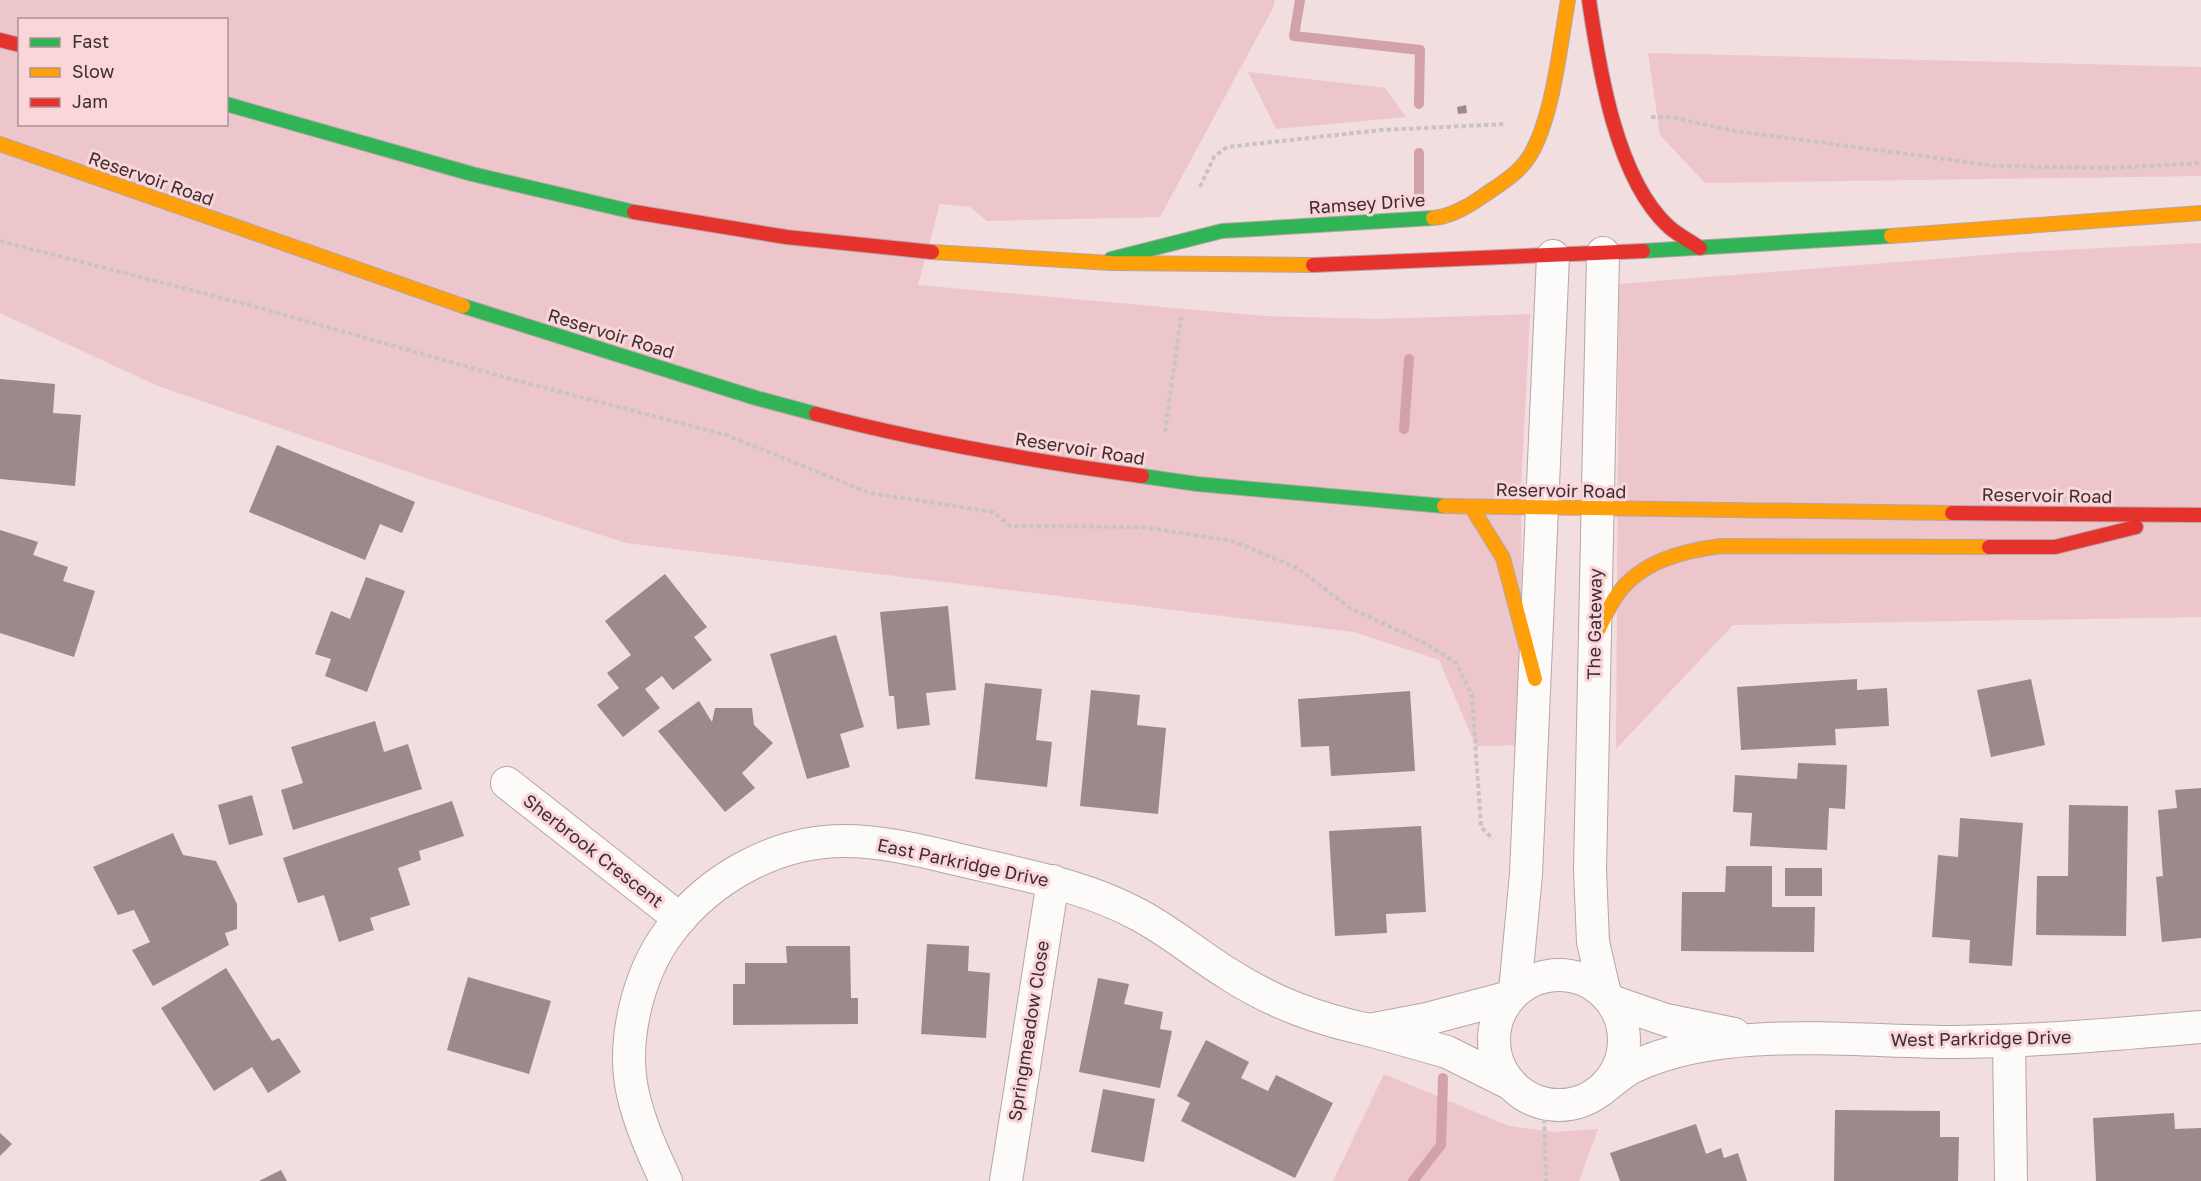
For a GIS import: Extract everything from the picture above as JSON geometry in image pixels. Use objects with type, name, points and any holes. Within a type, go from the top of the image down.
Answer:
[{"type":"main road","name":"Ramsey Drive","points":[[1100,261],[1222,231],[1441,218],[1477,201],[1508,180],[1528,158],[1540,133],[1557,64],[1568,0]]},
{"type":"main road","points":[[1589,0],[1599,67],[1628,166],[1650,202],[1670,226],[1700,248]]},
{"type":"main road","points":[[0,40],[18,44]]},
{"type":"main road","points":[[228,105],[503,183],[669,218],[722,228],[988,256],[1243,266],[1552,256],[1700,248],[2201,213]]},
{"type":"main road","name":"Reservoir Road","points":[[0,144],[462,306],[756,398],[894,434],[1019,459],[1197,484],[1472,507],[2201,515]]},
{"type":"main road","points":[[23,168],[127,190]]},
{"type":"main road","points":[[1472,507],[1503,558],[1535,679]]},
{"type":"main road","points":[[1595,637],[1617,594],[1649,566],[1684,551],[1721,546],[2055,547],[2182,515]]},
{"type":"street","name":"The Gateway","points":[[1603,253],[1590,870],[1593,942],[1608,998]]},
{"type":"street","points":[[1513,994],[1526,874],[1552,256]]},
{"type":"street","name":"Sherbrook Crescent","points":[[507,783],[680,918]]},
{"type":"street","name":"East Parkridge Drive","points":[[666,1181],[644,1132],[632,1092],[631,1052],[634,1012],[644,975],[661,943],[680,918],[728,877],[764,857],[804,845],[843,841],[887,844],[1053,881],[1093,894],[1140,915],[1267,997],[1300,1012],[1447,1052],[1510,1084]]},
{"type":"street","name":"Springmeadow Close","points":[[1006,1181],[1053,881]]},
{"type":"street","points":[[1551,976],[1571,976],[1590,983],[1608,998],[1620,1018],[1624,1038],[1622,1057],[1614,1076],[1601,1090],[1584,1101],[1565,1105],[1544,1104],[1526,1097],[1510,1084],[1500,1068],[1494,1040],[1499,1012],[1513,994],[1533,981],[1551,976]]},
{"type":"street","name":"East Parkridge Drive","points":[[1369,1030],[1427,1019],[1513,994]]},
{"type":"street","name":"West Parkridge Drive","points":[[1608,998],[1666,1020],[1761,1040]]},
{"type":"street","name":"West Parkridge Drive","points":[[1601,1090],[1633,1066],[1661,1056],[1691,1048],[1761,1040],[2009,1041],[2201,1027]]},
{"type":"street","points":[[2009,1041],[2011,1181]]},
{"type":"path","points":[[1649,117],[1670,117],[1735,131],[1997,166],[2112,168],[2201,164]]},
{"type":"path","points":[[1200,187],[1214,157],[1227,147],[1382,130],[1516,124]]},
{"type":"path","points":[[0,241],[253,306],[507,378],[726,435],[870,493],[993,512],[1010,526],[1143,527],[1233,541],[1297,568],[1350,608],[1427,644],[1456,663],[1472,695],[1481,827],[1526,874]]},
{"type":"path","points":[[1165,432],[1181,317]]},
{"type":"path","points":[[1544,1104],[1546,1181]]},
{"type":"shaded area","points":[[0,0],[1275,0],[1273,8],[1160,217],[987,221],[970,207],[940,204],[918,285],[1264,316],[1377,319],[1530,314],[1521,490],[1523,745],[1476,746],[1439,660],[1354,632],[626,543],[429,479],[158,386],[0,313]]},
{"type":"shaded area","points":[[1648,53],[2201,67],[2201,176],[1705,183],[1660,135]]},
{"type":"shaded area","points":[[1248,72],[1385,88],[1406,117],[1276,129]]},
{"type":"shaded area","points":[[2201,243],[2201,617],[1733,625],[1616,749],[1619,284],[2024,252]]},
{"type":"shaded area","points":[[1384,1074],[1509,1126],[1556,1132],[1598,1129],[1579,1181],[1333,1181]]},
{"type":"building","points":[[1466,105],[1467,113],[1458,114],[1457,107]]},
{"type":"building","points":[[0,379],[55,384],[53,413],[81,415],[75,486],[0,479]]},
{"type":"building","points":[[277,445],[415,502],[402,533],[380,524],[365,560],[249,512]]},
{"type":"building","points":[[0,530],[38,542],[33,555],[68,567],[63,581],[95,591],[74,657],[0,633]]},
{"type":"building","points":[[665,574],[707,627],[694,637],[712,660],[673,690],[662,676],[645,689],[660,708],[623,737],[597,705],[619,688],[607,673],[631,655],[605,621]]},
{"type":"building","points":[[366,577],[405,591],[367,692],[325,676],[331,659],[315,654],[331,611],[350,619]]},
{"type":"building","points":[[948,606],[956,690],[926,693],[930,725],[897,729],[894,696],[889,696],[880,612]]},
{"type":"building","points":[[836,635],[864,727],[840,734],[850,767],[807,779],[770,654]]},
{"type":"building","points":[[1857,679],[1857,690],[1887,688],[1889,726],[1835,729],[1836,745],[1741,750],[1737,687]]},
{"type":"building","points":[[2031,679],[2045,745],[1991,757],[1977,690]]},
{"type":"building","points":[[985,683],[1042,689],[1036,740],[1052,742],[1047,787],[975,779]]},
{"type":"building","points":[[1091,690],[1140,695],[1137,725],[1166,728],[1158,814],[1080,806]]},
{"type":"building","points":[[1410,691],[1415,771],[1331,776],[1329,746],[1301,747],[1298,699]]},
{"type":"building","points":[[699,701],[712,722],[715,708],[752,708],[754,725],[773,743],[742,773],[755,788],[725,812],[658,731]]},
{"type":"building","points":[[375,721],[384,752],[408,744],[422,789],[293,830],[281,790],[303,783],[291,747]]},
{"type":"building","points":[[1798,763],[1847,765],[1845,809],[1829,808],[1827,850],[1750,846],[1752,813],[1733,812],[1735,775],[1797,779]]},
{"type":"building","points":[[2201,788],[2201,938],[2162,942],[2156,877],[2163,876],[2158,810],[2177,808],[2175,790]]},
{"type":"building","points":[[252,795],[263,835],[229,845],[218,805]]},
{"type":"building","points":[[452,801],[464,836],[419,851],[421,860],[398,868],[410,905],[370,918],[374,930],[339,942],[324,895],[298,903],[283,858]]},
{"type":"building","points":[[2069,805],[2128,806],[2126,936],[2036,935],[2037,876],[2068,876]]},
{"type":"building","points":[[1960,818],[2023,823],[2012,966],[1969,963],[1970,940],[1932,937],[1938,855],[1958,857]]},
{"type":"building","points":[[1421,826],[1426,912],[1386,914],[1387,933],[1335,936],[1329,831]]},
{"type":"building","points":[[173,833],[183,855],[216,861],[237,904],[237,929],[225,933],[229,945],[153,986],[132,950],[150,942],[134,910],[118,915],[93,867]]},
{"type":"building","points":[[1726,866],[1772,866],[1772,907],[1815,907],[1814,952],[1681,951],[1682,892],[1725,892]]},
{"type":"building","points":[[1785,868],[1822,868],[1822,896],[1785,896]]},
{"type":"building","points":[[927,944],[969,946],[968,971],[990,973],[986,1038],[921,1034]]},
{"type":"building","points":[[786,946],[850,946],[851,998],[858,998],[858,1024],[733,1025],[733,984],[745,984],[745,963],[787,963]]},
{"type":"building","points":[[226,968],[272,1041],[279,1038],[301,1072],[268,1093],[252,1067],[214,1091],[161,1008]]},
{"type":"building","points":[[468,977],[551,1001],[529,1074],[447,1050]]},
{"type":"building","points":[[1098,978],[1129,984],[1124,1004],[1163,1012],[1160,1029],[1172,1031],[1160,1088],[1079,1072]]},
{"type":"building","points":[[1206,1040],[1249,1062],[1241,1078],[1268,1091],[1276,1075],[1333,1103],[1295,1178],[1181,1121],[1190,1103],[1177,1096]]},
{"type":"building","points":[[1103,1089],[1155,1099],[1144,1162],[1091,1152]]},
{"type":"building","points":[[1835,1110],[1940,1111],[1940,1137],[1959,1137],[1958,1181],[1834,1181]]},
{"type":"building","points":[[2174,1113],[2175,1129],[2201,1128],[2201,1181],[2096,1181],[2093,1118]]},
{"type":"building","points":[[1696,1124],[1706,1154],[1721,1148],[1724,1158],[1738,1153],[1747,1181],[1620,1181],[1610,1153]]},
{"type":"building","points":[[0,1133],[12,1144],[0,1156]]},
{"type":"building","points":[[281,1170],[287,1181],[259,1181]]},
{"type":"waterway","points":[[1300,0],[1294,36],[1420,50],[1419,104]]},
{"type":"waterway","points":[[1419,153],[1419,197]]},
{"type":"waterway","points":[[1404,429],[1409,359]]},
{"type":"waterway","points":[[1413,1181],[1441,1145],[1443,1078]]},
{"type":"traffic: fast","points":[[228,105],[472,174],[634,212]]},
{"type":"traffic: fast","points":[[1111,259],[1222,231],[1433,218]]},
{"type":"traffic: fast","points":[[1643,251],[1891,236]]},
{"type":"traffic: fast","points":[[463,306],[756,398],[816,414]]},
{"type":"traffic: fast","points":[[1142,476],[1197,484],[1444,506]]},
{"type":"traffic: slow","points":[[1433,218],[1472,204],[1514,174],[1529,157],[1544,123],[1550,102],[1568,0]]},
{"type":"traffic: slow","points":[[0,144],[463,306]]},
{"type":"traffic: slow","points":[[1891,236],[2201,213]]},
{"type":"traffic: slow","points":[[932,252],[1111,263],[1313,265]]},
{"type":"traffic: slow","points":[[1444,506],[1952,513]]},
{"type":"traffic: slow","points":[[1472,508],[1503,558],[1535,679]]},
{"type":"traffic: slow","points":[[1595,637],[1611,605],[1627,583],[1650,566],[1692,551],[1721,546],[1989,547]]},
{"type":"traffic: jam","points":[[1589,0],[1605,89],[1623,152],[1636,181],[1651,206],[1669,227],[1700,248]]},
{"type":"traffic: jam","points":[[0,40],[18,44]]},
{"type":"traffic: jam","points":[[634,212],[786,237],[932,252]]},
{"type":"traffic: jam","points":[[1313,265],[1643,251]]},
{"type":"traffic: jam","points":[[816,414],[978,450],[1142,476]]},
{"type":"traffic: jam","points":[[1952,513],[2201,515]]},
{"type":"traffic: jam","points":[[1989,547],[2055,547],[2136,527]]}]
